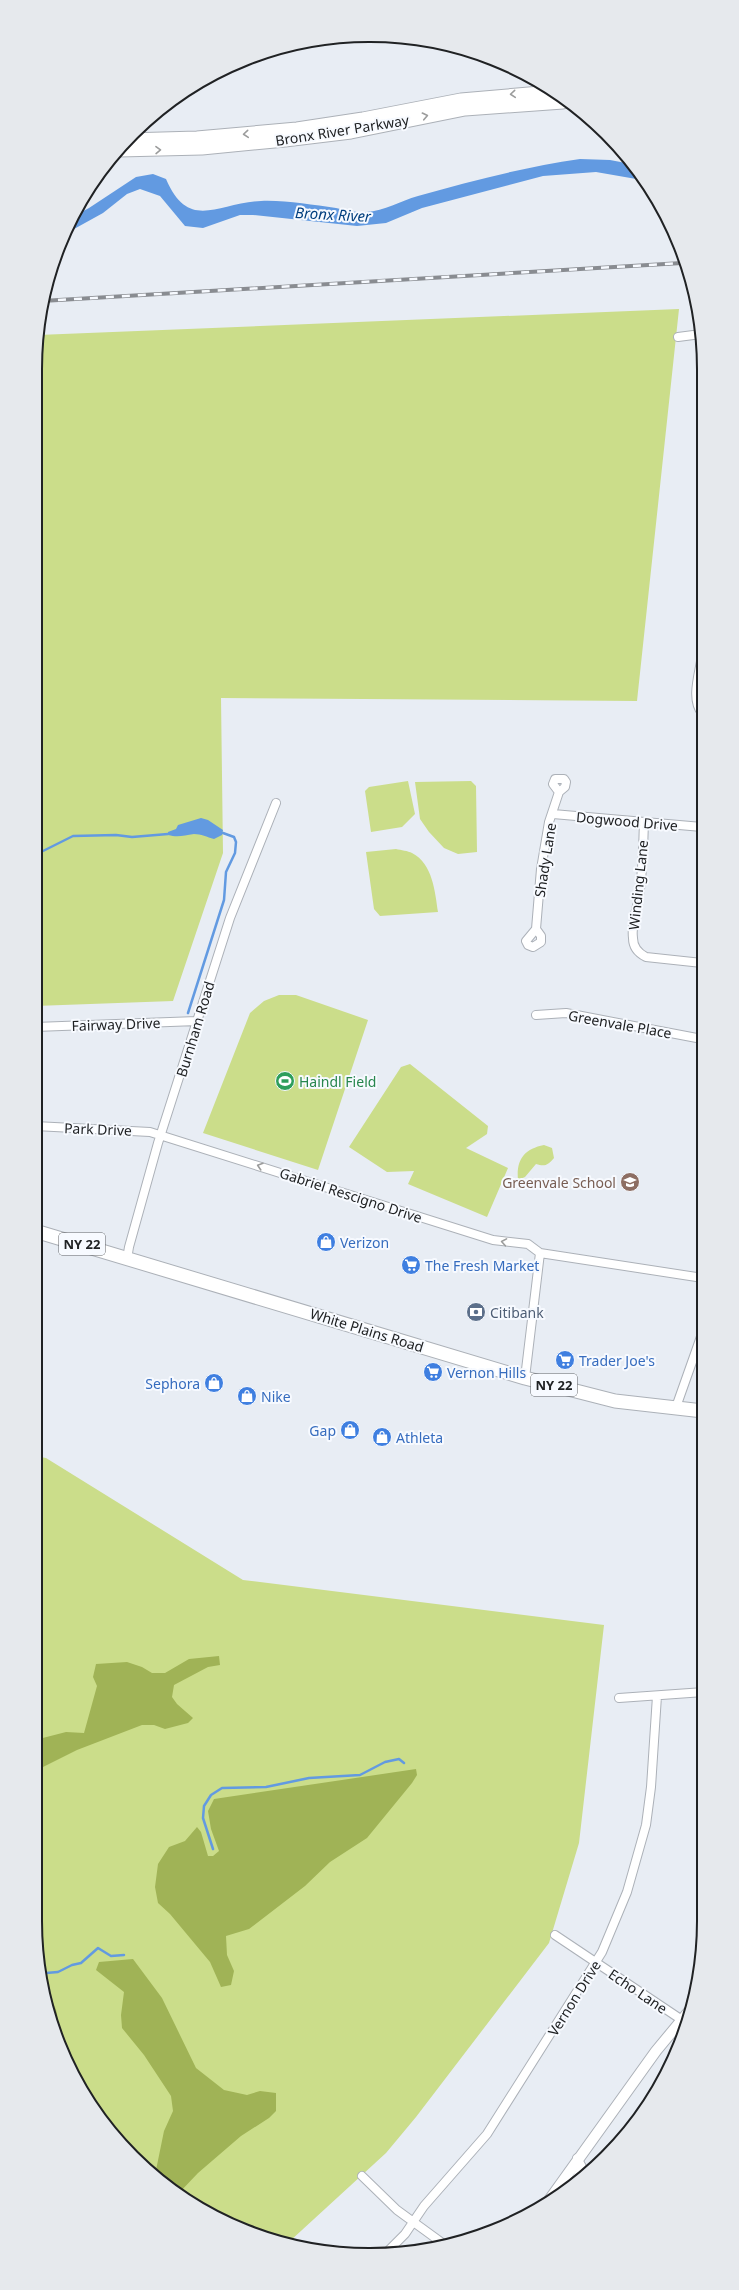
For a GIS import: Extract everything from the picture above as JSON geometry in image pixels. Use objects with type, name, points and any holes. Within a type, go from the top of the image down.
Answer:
[{"type":"main road","name":"Bronx River Parkway","points":[[136,140],[197,138],[297,129],[357,120],[461,100],[544,93]]},
{"type":"main road","name":"Bronx River Parkway","points":[[127,150],[180,149],[269,142],[351,132],[465,109],[558,102]]},
{"type":"main road","name":"White Plains Road","points":[[42,1233],[525,1378],[615,1402],[697,1412]]},
{"type":"street","points":[[678,337],[695,335]]},
{"type":"street","points":[[697,692],[697,703]]},
{"type":"street","name":"Shady Lane","points":[[536,929],[541,869],[552,814],[559,792]]},
{"type":"street","name":"Burnham Road","points":[[127,1259],[129,1247],[161,1136],[230,918],[276,803]]},
{"type":"street","name":"Dogwood Drive","points":[[552,814],[697,827]]},
{"type":"street","name":"Winding Lane","points":[[644,822],[640,896],[633,926],[635,948],[640,954],[646,956],[697,962]]},
{"type":"street","name":"Greenvale Place","points":[[536,1015],[566,1013],[697,1038]]},
{"type":"street","name":"Fairway Drive","points":[[42,1027],[197,1021]]},
{"type":"street","name":"Park Drive","points":[[42,1126],[140,1131],[161,1136]]},
{"type":"street","name":"Gabriel Rescigno Drive","points":[[161,1136],[493,1240],[528,1244],[540,1253]]},
{"type":"street","points":[[525,1378],[540,1253],[697,1277]]},
{"type":"street","points":[[675,1410],[697,1348]]},
{"type":"street","points":[[619,1698],[697,1693]]},
{"type":"street","name":"Vernon Drive","points":[[392,2247],[405,2234],[424,2206],[487,2134],[596,1963],[627,1892],[646,1825],[651,1787],[657,1696]]},
{"type":"street","name":"Echo Lane","points":[[555,1935],[682,2020]]},
{"type":"street","points":[[556,2189],[577,2158],[656,2051],[682,2021]]},
{"type":"street","points":[[577,2158],[582,2168],[581,2171]]},
{"type":"street","points":[[362,2176],[413,2222],[439,2240]]},
{"type":"green space","points":[[679,309],[637,701],[221,698],[223,853],[173,1001],[42,1006],[42,370],[44,335]]},
{"type":"green space","points":[[408,781],[415,814],[402,827],[371,832],[365,791],[369,787]]},
{"type":"green space","points":[[471,781],[476,786],[477,852],[458,854],[444,848],[429,832],[420,819],[415,782]]},
{"type":"green space","points":[[396,849],[412,853],[419,858],[429,871],[436,896],[438,912],[380,916],[374,909],[366,852]]},
{"type":"green space","name":"Haindl Field","points":[[279,995],[296,995],[368,1020],[318,1170],[203,1133],[250,1013],[264,1001]]},
{"type":"green space","points":[[410,1064],[488,1126],[487,1134],[466,1148],[508,1168],[487,1217],[408,1184],[414,1171],[387,1172],[349,1147],[401,1067]]},
{"type":"green space","points":[[544,1145],[552,1148],[554,1158],[546,1165],[536,1164],[525,1177],[518,1180],[518,1167],[523,1156],[531,1149]]},
{"type":"green space","points":[[42,1457],[46,1458],[243,1580],[604,1625],[579,1843],[549,1943],[416,2117],[386,2153],[292,2239],[285,2237],[244,2223],[206,2204],[188,2193],[154,2167],[123,2136],[110,2120],[97,2102],[76,2065],[59,2026],[53,2005],[48,1984],[43,1942]]},
{"type":"green space","points":[[219,1656],[220,1665],[208,1667],[174,1685],[172,1697],[177,1704],[193,1718],[188,1723],[165,1729],[154,1725],[142,1725],[77,1750],[42,1768],[42,1738],[66,1732],[84,1733],[97,1686],[93,1677],[96,1664],[127,1662],[142,1667],[152,1673],[165,1673],[189,1659]]},
{"type":"green space","points":[[416,1769],[417,1775],[412,1783],[367,1838],[330,1862],[305,1886],[249,1929],[226,1936],[227,1955],[234,1971],[231,1985],[221,1987],[210,1962],[170,1914],[158,1903],[155,1887],[158,1864],[169,1847],[185,1841],[197,1827],[201,1832],[208,1856],[213,1856],[219,1851],[211,1829],[208,1811],[214,1799]]},
{"type":"green space","points":[[133,1959],[162,1998],[196,2068],[224,2090],[247,2095],[260,2091],[276,2093],[276,2111],[269,2118],[241,2136],[198,2173],[183,2189],[156,2169],[164,2131],[173,2111],[171,2096],[144,2055],[122,2028],[121,2015],[124,1992],[96,1970],[99,1962]]},
{"type":"green space","points":[[52,2001],[55,2006],[58,2021]]},
{"type":"water","name":"Bronx River","points":[[580,159],[610,160],[623,162],[635,179],[596,172],[543,176],[422,208],[386,223],[357,226],[253,215],[240,215],[203,228],[185,226],[160,196],[140,189],[127,194],[103,213],[74,229],[83,211],[136,177],[153,174],[166,179],[175,195],[184,205],[195,210],[206,211],[245,203],[279,201],[363,212],[380,210],[418,196],[539,166]]},
{"type":"water","points":[[201,818],[208,820],[223,830],[222,835],[214,839],[197,834],[178,836],[168,835],[168,832],[176,829],[178,825]]},
{"type":"waterway","points":[[188,1013],[224,900],[226,872],[235,853],[236,842],[234,837],[223,833]]},
{"type":"waterway","points":[[42,852],[73,836],[116,835],[132,837],[168,834]]},
{"type":"waterway","points":[[213,1849],[203,1818],[204,1806],[211,1795],[222,1788],[266,1787],[309,1778],[360,1775],[385,1762],[399,1759],[404,1763]]},
{"type":"waterway","points":[[46,1973],[58,1972],[72,1965],[81,1963],[98,1948],[111,1956],[124,1955]]},
{"type":"railway","points":[[49,301],[680,263]]},
{"type":"place","name":"Haindl Field","points":[[285,1081]]},
{"type":"place","name":"Greenvale School","points":[[630,1182]]},
{"type":"place","name":"Verizon","points":[[326,1242]]},
{"type":"place","name":"The Fresh Market","points":[[411,1265]]},
{"type":"place","name":"Citibank","points":[[476,1312]]},
{"type":"place","name":"Trader Joe's","points":[[565,1360]]},
{"type":"place","name":"Vernon Hills","points":[[433,1372]]},
{"type":"place","name":"Sephora","points":[[214,1383]]},
{"type":"place","name":"Nike","points":[[247,1396]]},
{"type":"place","name":"Gap","points":[[350,1430]]},
{"type":"place","name":"Athleta","points":[[382,1437]]}]
